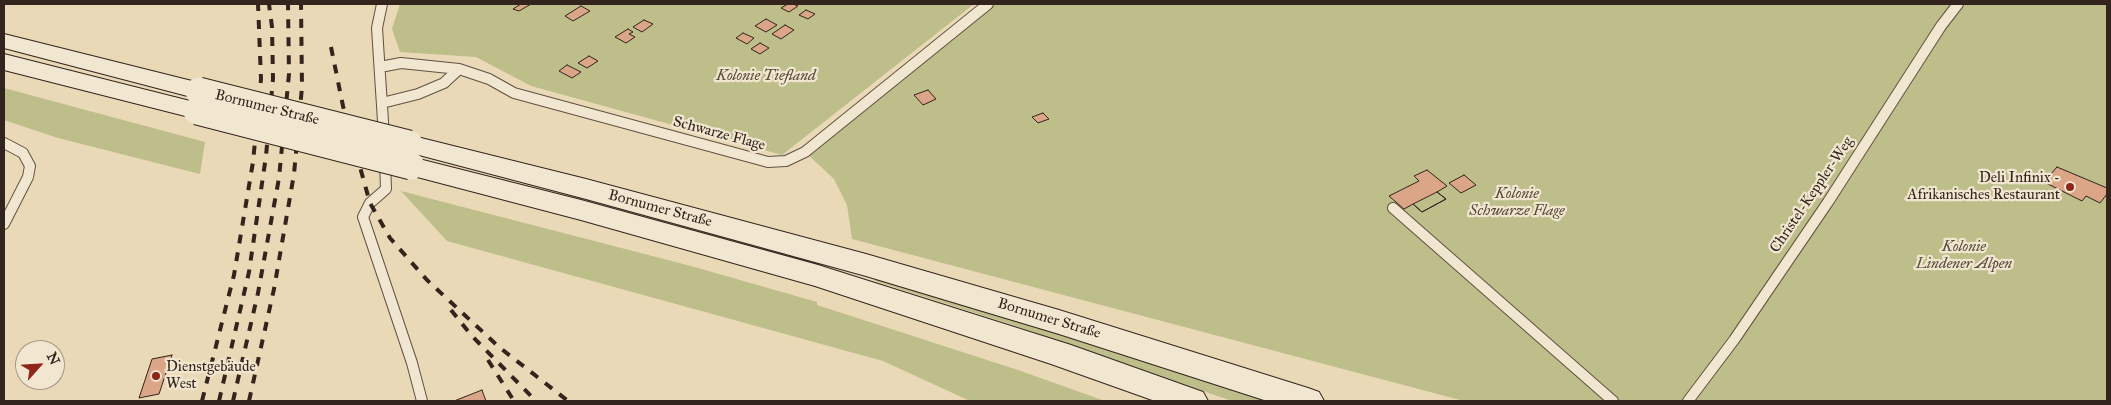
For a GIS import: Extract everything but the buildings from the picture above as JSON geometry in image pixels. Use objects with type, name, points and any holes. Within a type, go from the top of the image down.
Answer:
[{"type":"main road","name":"Bornumer Straße","points":[[4,41],[198,101],[410,155],[581,210],[817,264],[868,279],[1059,322],[1308,401]]},
{"type":"main road","name":"Bornumer Straße","points":[[4,62],[198,101]]},
{"type":"main road","name":"Bornumer Straße","points":[[868,279],[1060,354],[1192,401]]},
{"type":"lane","points":[[382,4],[377,28],[386,189],[370,203],[363,218],[412,363],[422,401]]},
{"type":"lane","name":"Schwarze Flage","points":[[380,67],[401,63],[458,69],[489,79],[514,93],[768,162],[786,161],[805,152],[988,4]]},
{"type":"lane","name":"Christel-Keppler-Weg","points":[[1688,401],[1734,340],[1828,202],[1941,26],[1958,4]]},
{"type":"lane","points":[[382,102],[418,94],[444,83],[458,69]]},
{"type":"lane","points":[[4,143],[13,146],[23,153],[30,166],[28,177],[4,224]]},
{"type":"lane","points":[[1392,208],[1613,401]]},
{"type":"green space","name":"Kolonie Tiefland","points":[[400,4],[974,4],[782,155],[531,86],[476,57],[400,52],[392,29]]},
{"type":"green space","name":"Kolonie Schwarze Flage","points":[[988,4],[2107,4],[2107,401],[1464,401],[852,239],[847,205],[834,179],[805,152]]},
{"type":"green space","points":[[4,88],[205,142],[200,174],[58,138],[4,120]]},
{"type":"green space","points":[[401,191],[691,266],[817,302],[817,305],[1018,370],[1105,401],[970,401],[883,361],[447,241]]},
{"type":"green space","points":[[874,277],[1277,401],[1232,401],[1007,323],[875,281]]},
{"type":"railway","points":[[202,401],[234,275],[253,162],[261,79],[258,4]]},
{"type":"railway","points":[[219,401],[249,272],[266,156],[273,79],[272,27],[269,4]]},
{"type":"railway","points":[[233,401],[258,293],[279,178],[289,74],[288,4]]},
{"type":"railway","points":[[249,401],[274,289],[294,174],[302,87],[301,4]]},
{"type":"railway","points":[[331,47],[343,106],[370,203],[390,238],[427,280],[499,347],[568,401]]},
{"type":"railway","points":[[451,310],[471,335],[536,401]]},
{"type":"railway","points":[[488,360],[514,401]]},
{"type":"place","name":"Deli Infinix - Afrikanisches Restaurant","points":[[2070,187]]},
{"type":"place","name":"Dienstgebäude West","points":[[156,376]]},
{"type":"park label","name":"Kolonie Lindener Alpen","points":[[1964,256]]}]
